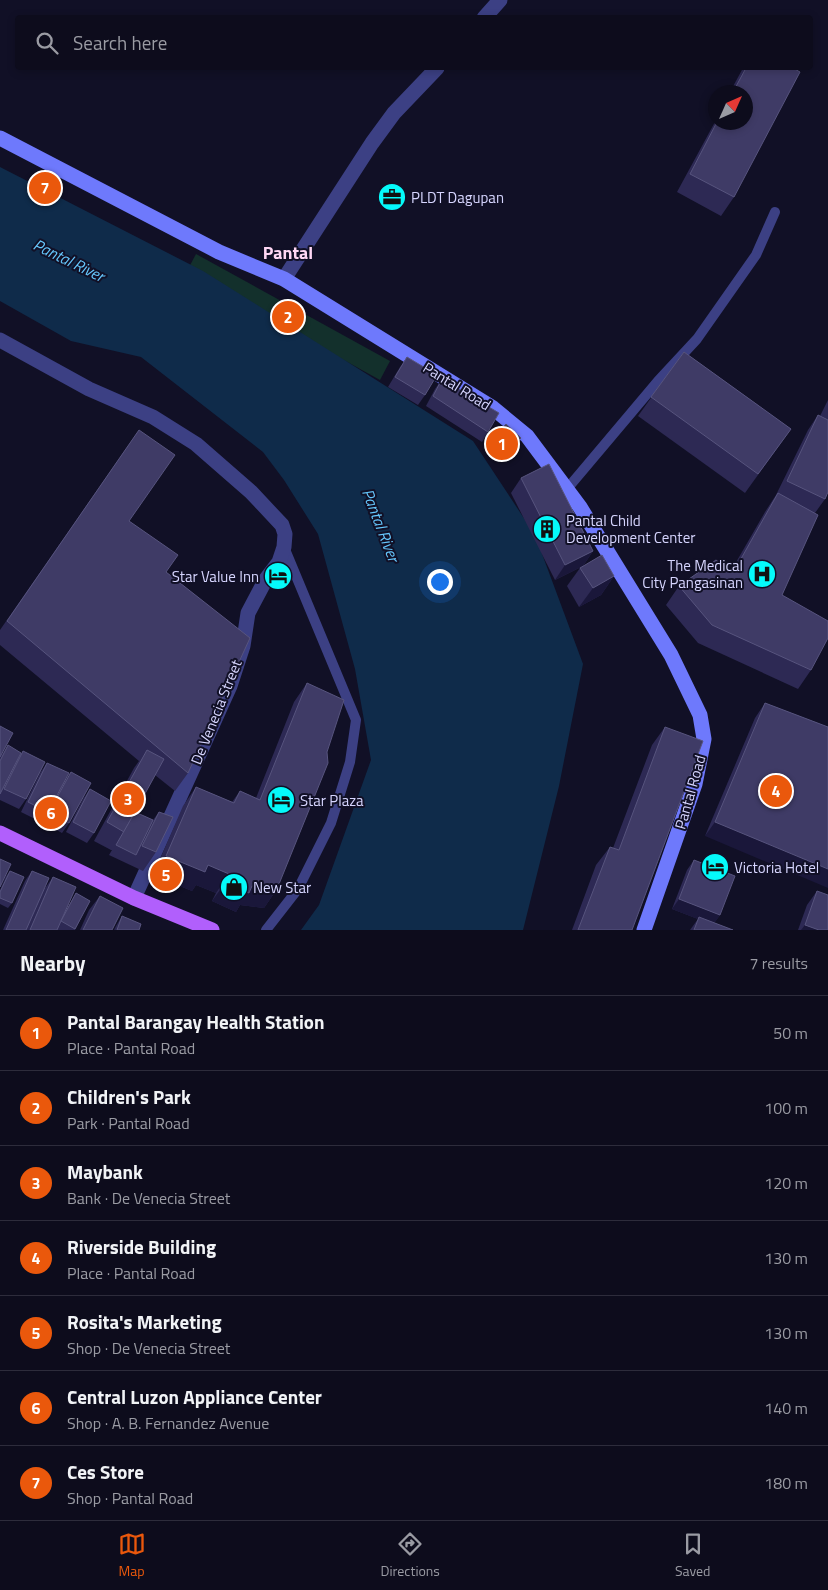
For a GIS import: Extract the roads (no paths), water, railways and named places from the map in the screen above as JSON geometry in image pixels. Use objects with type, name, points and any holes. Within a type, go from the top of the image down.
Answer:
[{"type":"main road","points":[[0,833],[134,898],[212,930]]},
{"type":"street","points":[[487,15],[500,0]]},
{"type":"street","points":[[284,279],[377,136],[394,113],[435,70]]},
{"type":"street","name":"Pantal Road","points":[[0,138],[219,252],[284,279],[493,408],[527,436],[567,489],[671,655],[700,715],[704,739],[695,784],[644,930]]},
{"type":"street","points":[[0,340],[89,389],[153,416],[182,435],[251,492],[282,525],[285,534],[284,547]]},
{"type":"street","name":"De Venecia Street","points":[[134,898],[230,686],[243,646],[248,613],[266,579],[279,562],[284,547]]},
{"type":"lane","points":[[567,489],[658,381],[697,339],[756,255],[775,212]]},
{"type":"lane","points":[[266,930],[298,889],[331,823],[350,762],[356,720],[284,547]]},
{"type":"water","name":"Pantal River","points":[[0,167],[203,271],[473,441],[535,535],[583,664],[559,786],[523,930],[301,930],[319,905],[371,760],[355,669],[318,534],[284,480],[263,452],[141,357],[71,341],[0,301]]},
{"type":"place","name":"Ces Store","points":[[45,188]]},
{"type":"place","name":"PLDT Dagupan","points":[[392,197]]},
{"type":"place","name":"Children's Park","points":[[288,317]]},
{"type":"place","name":"Pantal Barangay Health Station","points":[[502,444]]},
{"type":"place","name":"Pantal Child Development Center","points":[[547,529]]},
{"type":"place","name":"The Medical City Pangasinan","points":[[762,574]]},
{"type":"place","name":"Star Value Inn","points":[[278,576]]},
{"type":"place","name":"Riverside Building","points":[[776,791]]},
{"type":"place","name":"Maybank","points":[[128,799]]},
{"type":"place","name":"Star Plaza","points":[[281,800]]},
{"type":"place","name":"Central Luzon Appliance Center","points":[[51,813]]},
{"type":"place","name":"Victoria Hotel","points":[[715,867]]},
{"type":"place","name":"Rosita's Marketing","points":[[166,875]]},
{"type":"place","name":"New Star","points":[[234,887]]},
{"type":"district","name":"Pantal","points":[[288,252]]}]
